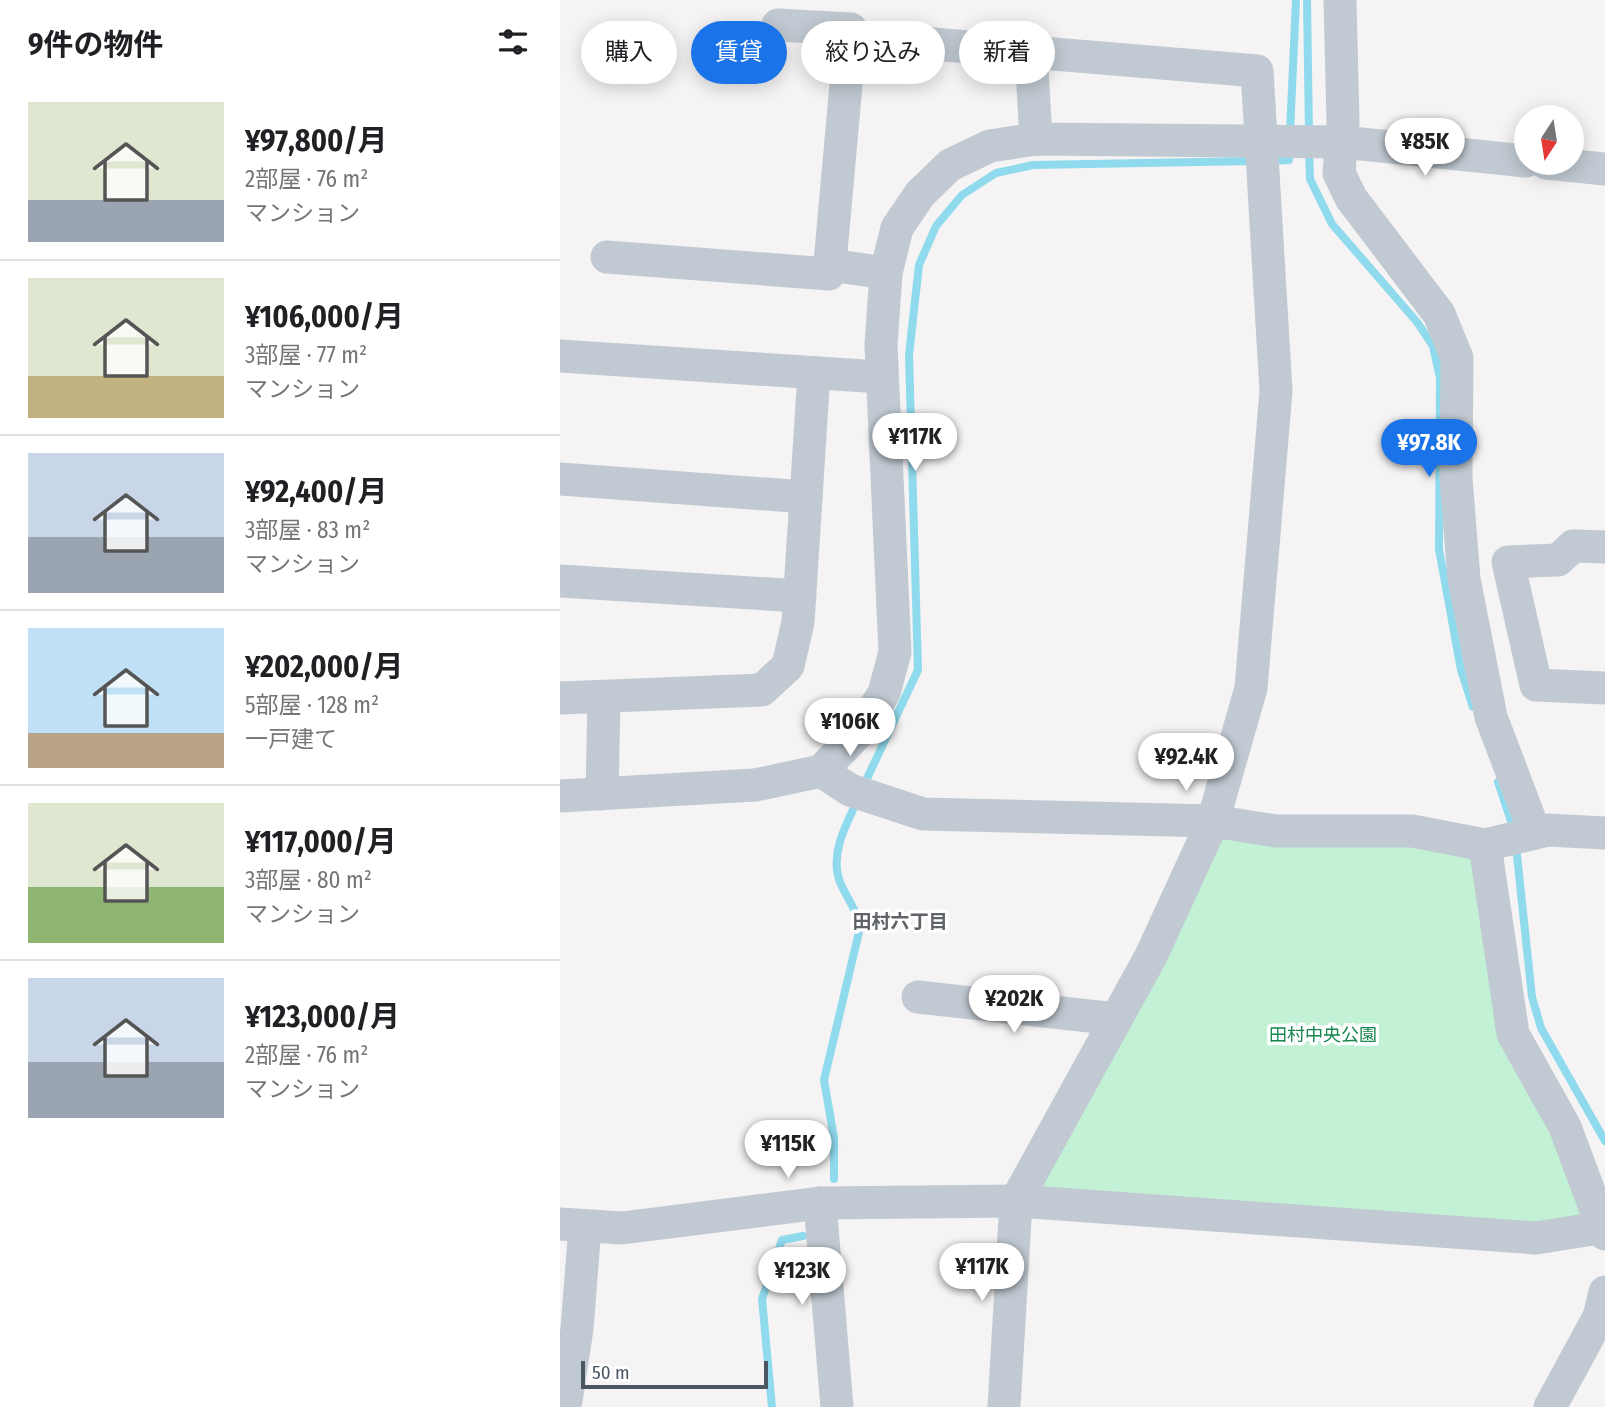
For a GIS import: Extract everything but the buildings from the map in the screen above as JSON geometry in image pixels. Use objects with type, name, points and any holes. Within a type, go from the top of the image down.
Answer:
[{"type":"street","points":[[565,1407],[577,1329],[572,1225],[622,1228],[820,1203],[1016,1201],[1536,1238],[1604,1230],[1565,1128],[1513,1034],[1511,839],[1464,579],[1456,478],[1457,358],[1439,314],[1351,198],[1339,173],[1334,142],[1340,0]]},
{"type":"street","points":[[1004,1407],[1016,1201],[1151,956],[1213,821],[1251,688],[1276,391],[1262,176],[1272,142],[1257,71],[1055,54]]},
{"type":"street","points":[[607,257],[829,274],[845,84]]},
{"type":"street","points":[[1033,84],[1036,139]]},
{"type":"street","points":[[560,796],[755,785],[821,771],[860,732],[884,693],[895,652],[881,377],[886,273],[897,228],[920,194],[950,165],[990,146],[1036,139],[1334,142],[1514,160]]},
{"type":"street","points":[[1584,167],[1605,169]]},
{"type":"street","points":[[830,265],[886,273]]},
{"type":"street","points":[[560,356],[881,377]]},
{"type":"street","points":[[560,698],[762,690],[789,666],[798,622],[814,373]]},
{"type":"street","points":[[560,479],[806,497]]},
{"type":"street","points":[[1605,547],[1573,546],[1558,560],[1508,562],[1536,685],[1605,688]]},
{"type":"street","points":[[560,581],[800,596]]},
{"type":"street","points":[[602,794],[604,698]]},
{"type":"street","points":[[821,771],[862,794],[923,814],[1213,821],[1276,831],[1412,831],[1511,839],[1548,830],[1605,833]]},
{"type":"street","points":[[918,997],[1116,1019]]},
{"type":"street","points":[[820,1203],[837,1407]]},
{"type":"street","points":[[1550,1407],[1599,1317],[1605,1292]]},
{"type":"green space","name":"田村中央公園","points":[[1220,832],[1412,840],[1477,852],[1503,1036],[1591,1220],[1535,1228],[1031,1196]]},
{"type":"waterway","points":[[1290,133],[1296,0]]},
{"type":"waterway","points":[[1307,0],[1309,134]]},
{"type":"waterway","points":[[1271,161],[1289,160],[1290,150]]},
{"type":"waterway","points":[[1309,150],[1310,179],[1332,224],[1417,322],[1433,346],[1440,378],[1439,549],[1461,670],[1473,707]]},
{"type":"waterway","points":[[863,787],[918,670],[909,355],[919,265],[936,226],[962,195],[996,173],[1033,165],[1254,161]]},
{"type":"waterway","points":[[1498,782],[1514,830]]},
{"type":"waterway","points":[[834,1179],[834,1138],[824,1080],[859,932],[854,910],[840,882],[837,861],[841,839],[858,799]]},
{"type":"waterway","points":[[1516,846],[1532,997],[1541,1028],[1605,1141]]},
{"type":"waterway","points":[[772,1407],[762,1299],[782,1240],[803,1236]]},
{"type":"district","name":"田村六丁目","points":[[900,921]]}]
